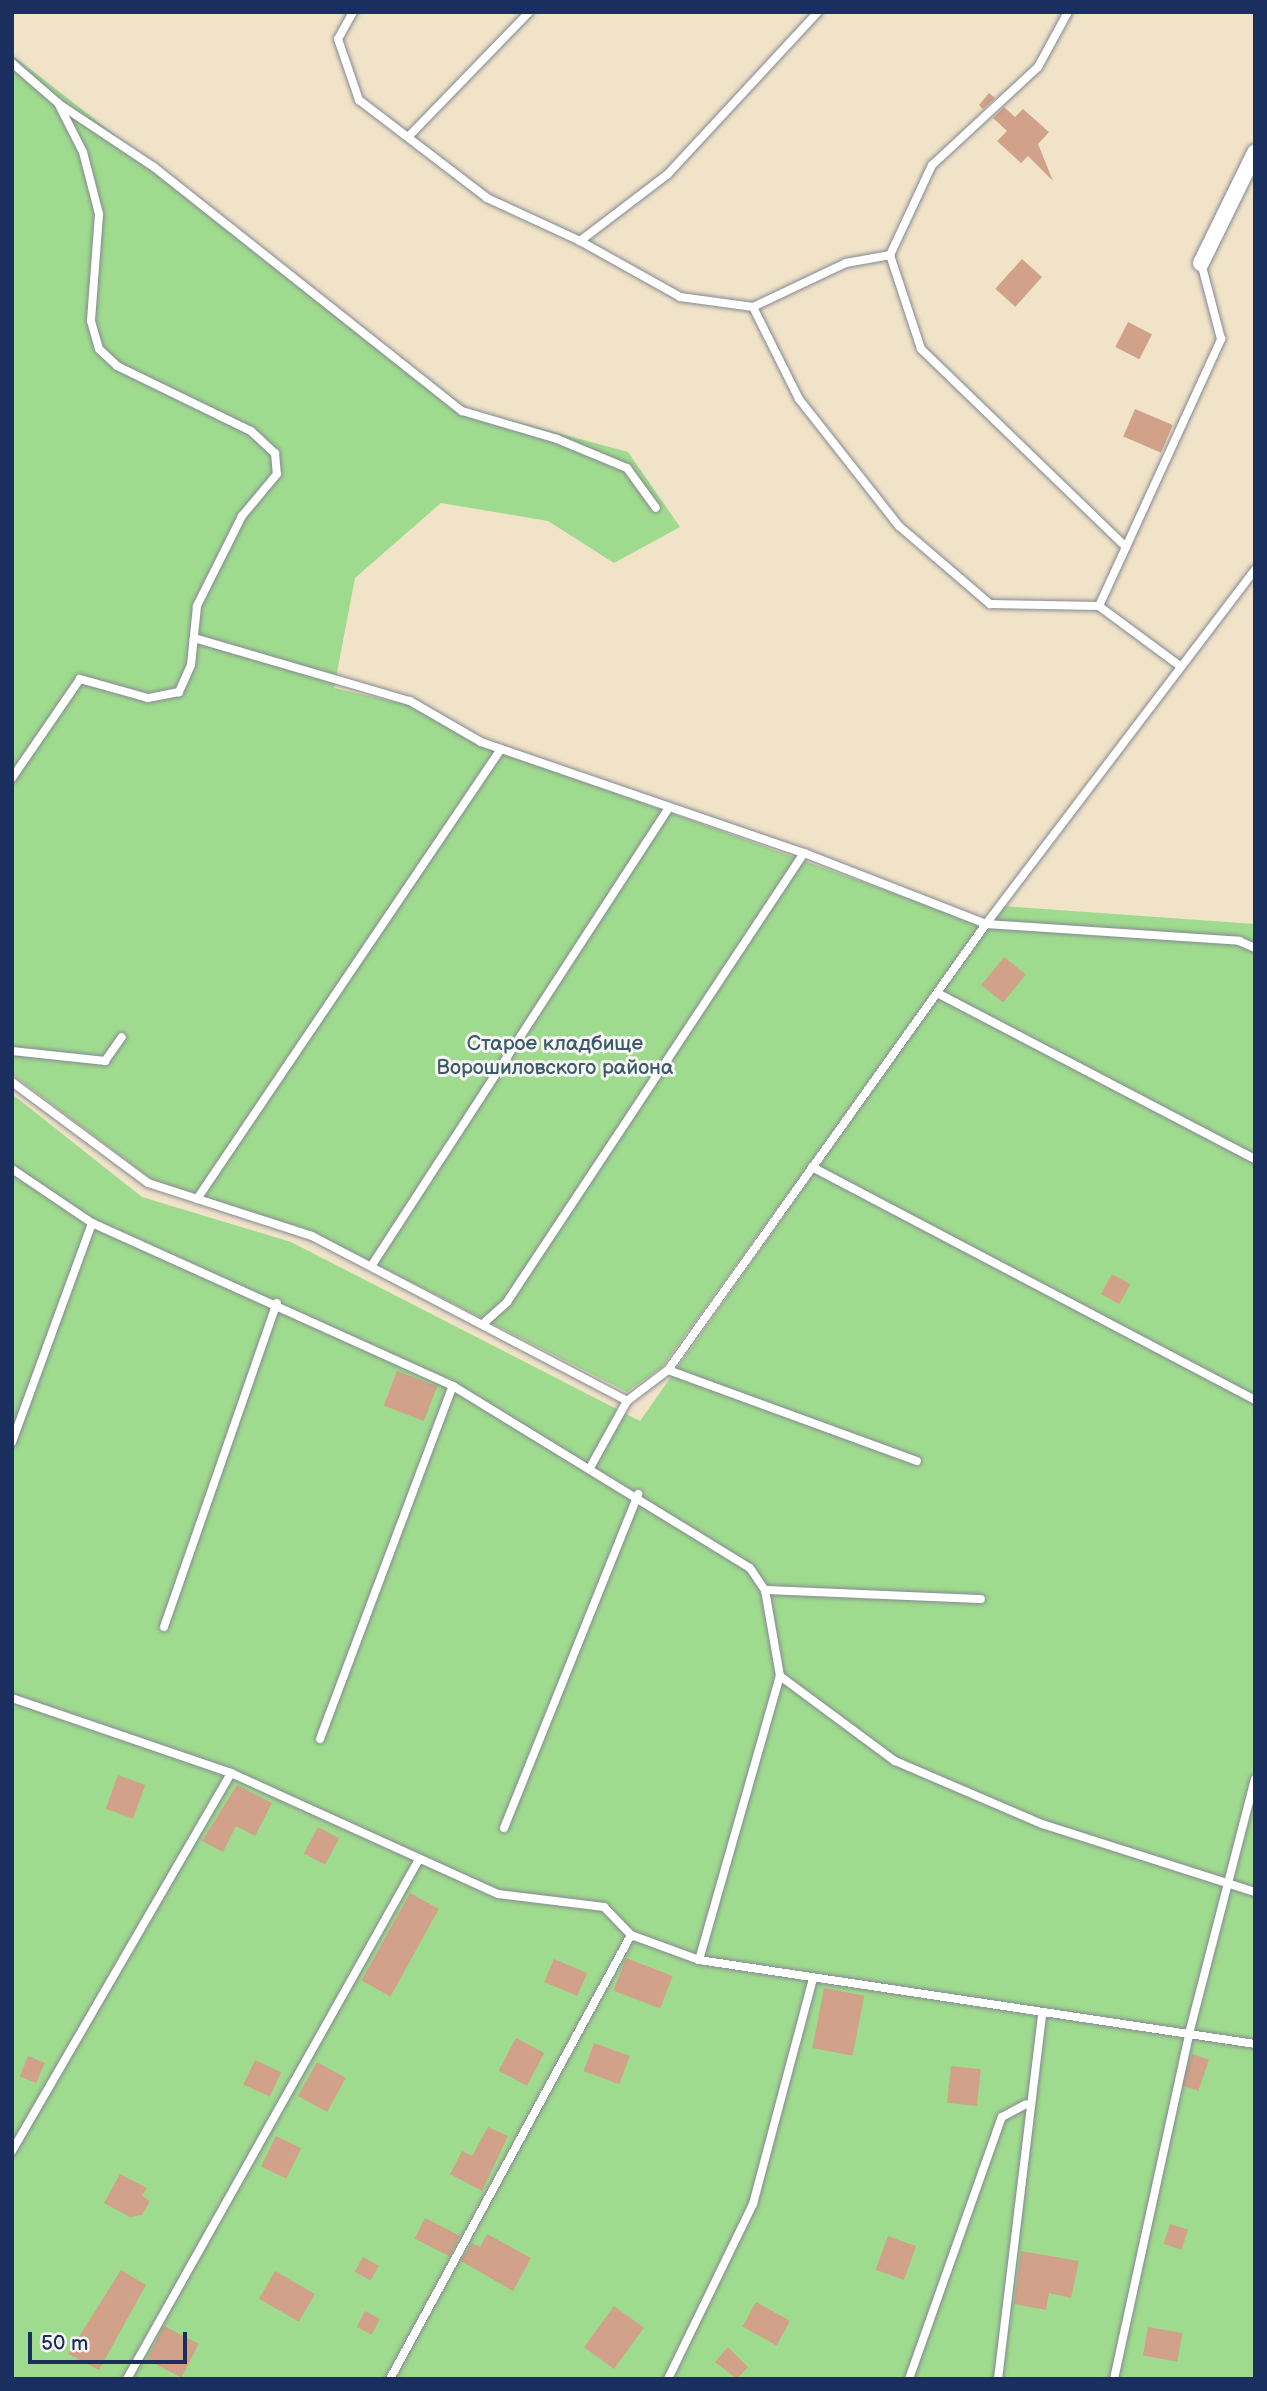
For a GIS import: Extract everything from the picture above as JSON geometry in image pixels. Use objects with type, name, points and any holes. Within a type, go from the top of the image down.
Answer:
[{"type":"street","points":[[1201,263],[1255,153]]},
{"type":"lane","points":[[353,12],[338,39],[359,100],[410,135],[487,198],[580,241],[680,297],[753,307],[846,263],[890,255]]},
{"type":"lane","points":[[410,135],[529,12]]},
{"type":"lane","points":[[580,241],[668,174],[818,12]]},
{"type":"lane","points":[[1068,12],[1038,67],[932,164],[890,255],[921,349],[1126,547]]},
{"type":"lane","points":[[12,63],[58,103],[154,167],[462,411],[557,439],[627,468],[656,508]]},
{"type":"lane","points":[[12,778],[80,678],[148,698],[179,692],[194,638],[197,606],[242,516],[276,474],[275,453],[251,431],[117,366],[99,349],[91,321],[99,214],[83,152],[58,103]]},
{"type":"lane","points":[[1099,606],[1221,339],[1201,263]]},
{"type":"lane","points":[[753,307],[799,399],[899,526],[990,604],[1099,606],[1180,666]]},
{"type":"lane","points":[[591,1466],[627,1401],[668,1370],[812,1167],[940,995],[986,924],[1255,569]]},
{"type":"lane","points":[[194,638],[410,701],[501,749],[668,810],[804,853],[986,924],[1239,941],[1255,948]]},
{"type":"lane","points":[[197,1199],[501,749]]},
{"type":"lane","points":[[372,1265],[668,810]]},
{"type":"lane","points":[[485,1322],[523,1280],[804,853]]},
{"type":"lane","points":[[940,995],[1255,1159]]},
{"type":"lane","points":[[12,1051],[106,1061],[122,1037]]},
{"type":"lane","points":[[12,1082],[148,1183],[312,1236],[485,1322],[627,1401]]},
{"type":"lane","points":[[812,1167],[1255,1400]]},
{"type":"lane","points":[[12,1169],[92,1223],[276,1303],[453,1386],[638,1494],[750,1568],[765,1590],[780,1676],[699,1959]]},
{"type":"lane","points":[[12,1442],[92,1223]]},
{"type":"lane","points":[[164,1627],[276,1303]]},
{"type":"lane","points":[[668,1370],[917,1461]]},
{"type":"lane","points":[[320,1739],[453,1386]]},
{"type":"lane","points":[[504,1828],[638,1494]]},
{"type":"lane","points":[[765,1590],[981,1599]]},
{"type":"lane","points":[[780,1676],[895,1761],[1042,1824],[1255,1892]]},
{"type":"lane","points":[[13,1699],[231,1773],[418,1861],[498,1894],[604,1907],[631,1935],[699,1959],[1042,2014],[1190,2030],[1255,2044]]},
{"type":"lane","points":[[12,2151],[231,1773]]},
{"type":"lane","points":[[1114,2379],[1190,2030],[1255,1779]]},
{"type":"lane","points":[[127,2379],[418,1861]]},
{"type":"lane","points":[[390,2379],[631,1935]]},
{"type":"lane","points":[[668,2379],[753,2204],[814,1979]]},
{"type":"lane","points":[[998,2379],[1026,2104],[1042,2014]]},
{"type":"lane","points":[[909,2379],[1002,2117],[1026,2104]]},
{"type":"green space","name":"Старое кладбище Ворошиловского района","points":[[12,55],[466,408],[628,452],[680,527],[614,563],[548,521],[441,503],[355,578],[334,688],[408,705],[476,743],[982,925],[662,1367],[627,1392],[309,1230],[154,1181],[12,1074]]},
{"type":"green space","points":[[1002,906],[1255,924],[1255,2379],[12,2379],[12,1094],[142,1197],[291,1242],[640,1421]]},
{"type":"building","points":[[989,93],[995,98],[983,109],[979,105]]},
{"type":"building","points":[[1004,107],[1015,117],[1023,109],[1049,132],[1038,144],[1053,181],[1028,156],[1021,163],[997,141],[1007,131],[993,118]]},
{"type":"building","points":[[1022,259],[1042,277],[1015,307],[995,289]]},
{"type":"building","points":[[1128,322],[1152,334],[1139,359],[1115,347]]},
{"type":"building","points":[[1135,409],[1173,425],[1161,453],[1123,437]]},
{"type":"building","points":[[1004,957],[1026,975],[1003,1003],[981,985]]},
{"type":"building","points":[[1112,1274],[1130,1284],[1119,1304],[1101,1294]]},
{"type":"building","points":[[397,1371],[437,1386],[424,1421],[384,1406]]},
{"type":"building","points":[[118,1775],[145,1785],[133,1819],[106,1809]]},
{"type":"building","points":[[237,1785],[272,1803],[255,1836],[236,1826],[223,1852],[202,1841]]},
{"type":"building","points":[[318,1827],[339,1838],[325,1865],[304,1853]]},
{"type":"building","points":[[410,1893],[439,1909],[390,1996],[362,1980]]},
{"type":"building","points":[[626,1958],[673,1976],[660,2009],[613,1991]]},
{"type":"building","points":[[554,1959],[587,1973],[577,1996],[544,1982]]},
{"type":"building","points":[[824,1988],[864,1996],[853,2056],[812,2048]]},
{"type":"building","points":[[516,2038],[544,2053],[527,2086],[499,2071]]},
{"type":"building","points":[[594,2043],[630,2056],[619,2084],[584,2071]]},
{"type":"building","points":[[1192,2054],[1209,2060],[1198,2091],[1181,2085]]},
{"type":"building","points":[[28,2056],[45,2063],[36,2083],[20,2076]]},
{"type":"building","points":[[255,2060],[281,2072],[270,2097],[244,2084]]},
{"type":"building","points":[[317,2062],[346,2078],[327,2112],[298,2096]]},
{"type":"building","points":[[951,2066],[981,2069],[977,2106],[947,2103]]},
{"type":"building","points":[[488,2127],[508,2136],[482,2191],[450,2174],[462,2151],[472,2156]]},
{"type":"building","points":[[276,2136],[301,2148],[286,2179],[261,2167]]},
{"type":"building","points":[[120,2174],[147,2188],[142,2196],[150,2201],[142,2215],[130,2217],[104,2203]]},
{"type":"building","points":[[425,2218],[460,2236],[449,2256],[415,2238]]},
{"type":"building","points":[[1170,2224],[1188,2230],[1182,2250],[1164,2244]]},
{"type":"building","points":[[487,2234],[531,2258],[513,2291],[461,2261],[472,2243],[480,2247]]},
{"type":"building","points":[[888,2236],[916,2246],[904,2280],[876,2270]]},
{"type":"building","points":[[1021,2251],[1079,2261],[1071,2298],[1049,2293],[1046,2310],[1014,2304]]},
{"type":"building","points":[[363,2257],[379,2266],[371,2281],[355,2272]]},
{"type":"building","points":[[121,2270],[146,2285],[99,2370],[68,2354]]},
{"type":"building","points":[[275,2271],[315,2294],[299,2322],[259,2299]]},
{"type":"building","points":[[756,2302],[790,2321],[777,2345],[742,2326]]},
{"type":"building","points":[[614,2306],[644,2328],[614,2369],[584,2347]]},
{"type":"building","points":[[365,2311],[380,2319],[372,2335],[357,2327]]},
{"type":"building","points":[[164,2326],[199,2344],[181,2378],[147,2360]]},
{"type":"building","points":[[1148,2327],[1182,2333],[1177,2362],[1143,2356]]},
{"type":"building","points":[[728,2347],[748,2367],[737,2379],[715,2362]]}]
